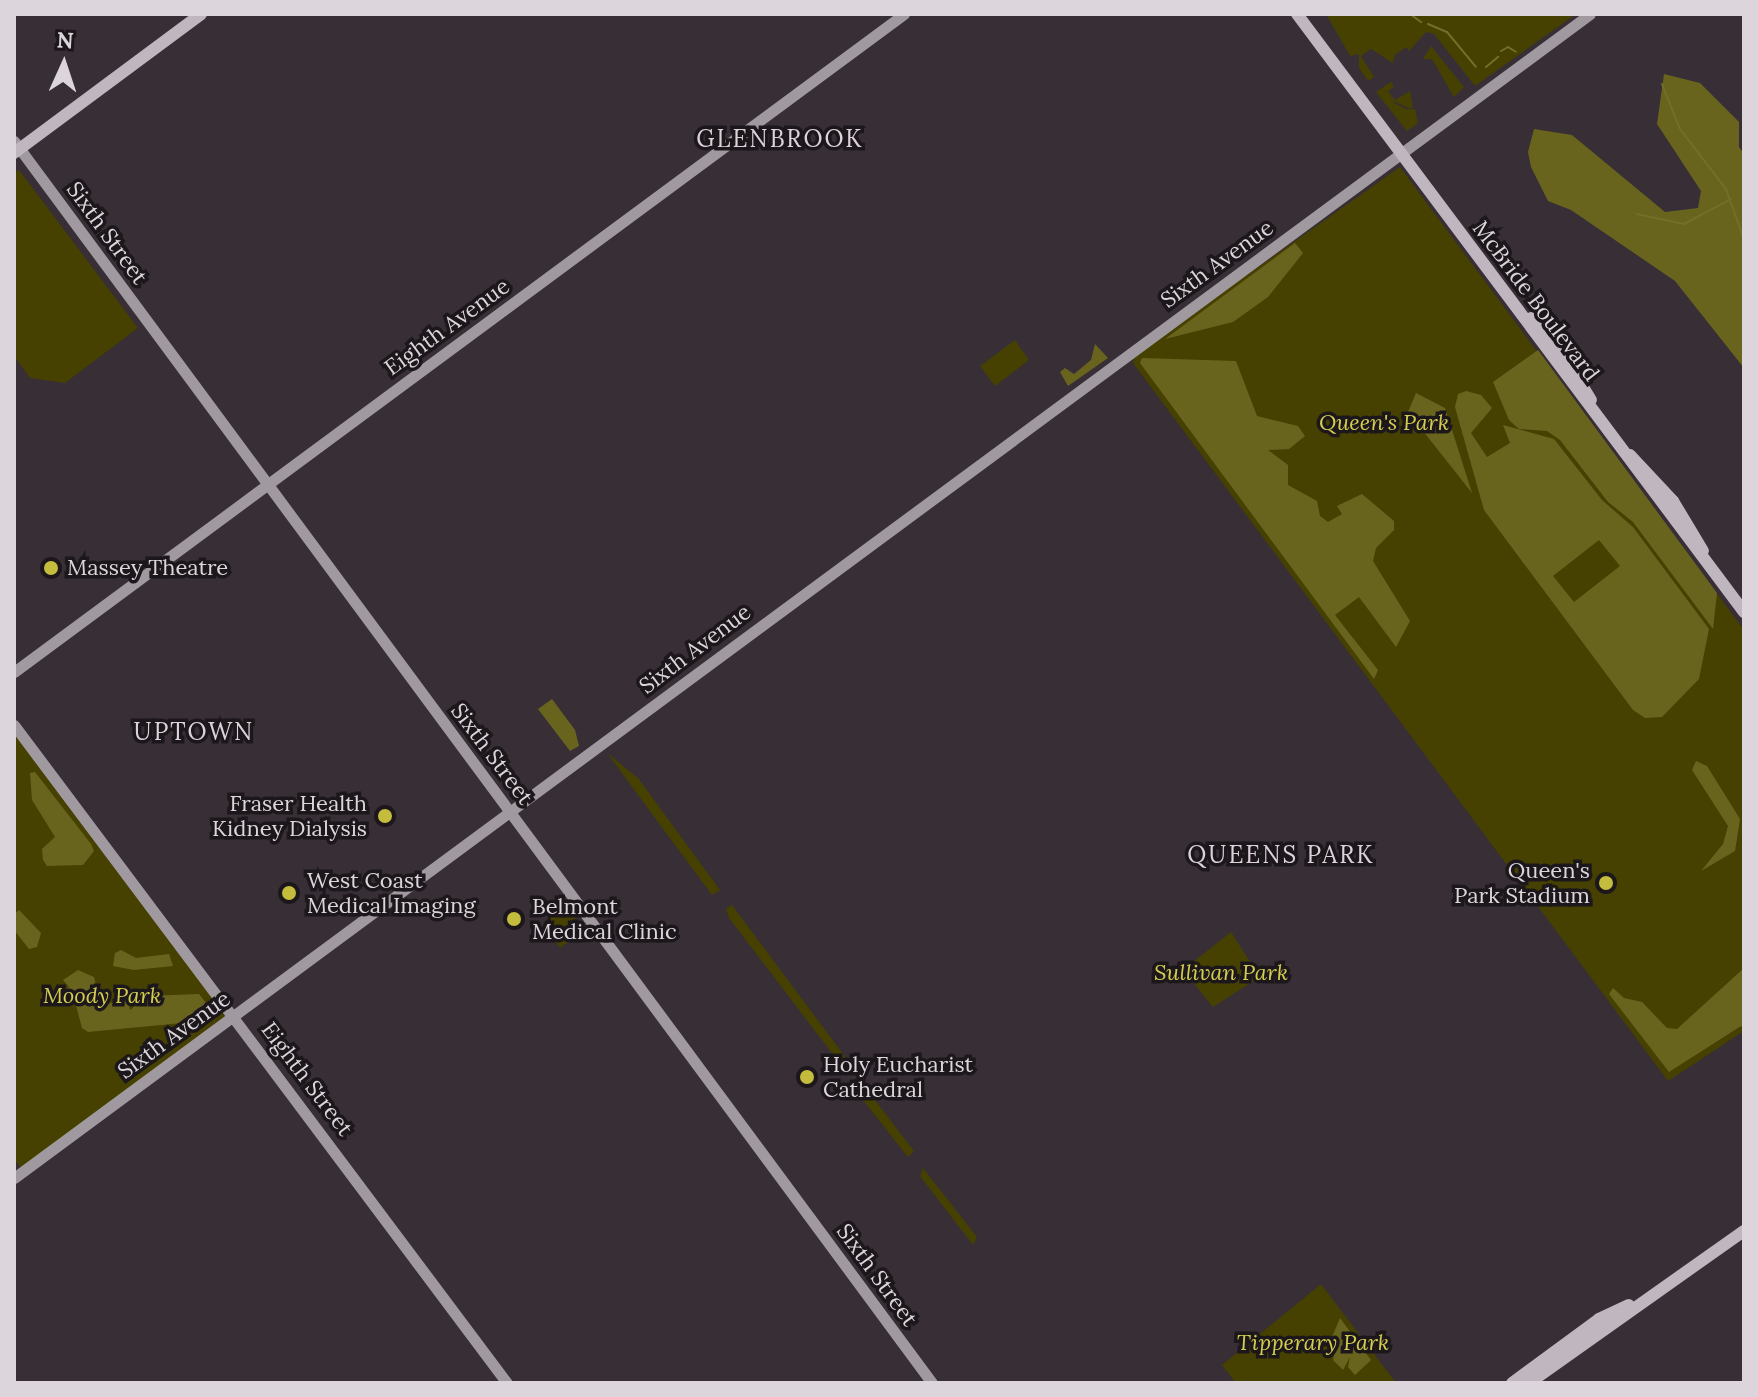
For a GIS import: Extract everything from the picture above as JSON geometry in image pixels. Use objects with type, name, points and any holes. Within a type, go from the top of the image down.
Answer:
[{"type":"main road","points":[[16,148],[201,14]]},
{"type":"main road","name":"McBride Boulevard","points":[[1297,14],[1617,445],[1673,501],[1697,534],[1709,565],[1744,612]]},
{"type":"main road","points":[[1529,1383],[1744,1231]]},
{"type":"main road","points":[[1512,1383],[1609,1313],[1657,1293]]},
{"type":"street","name":"Eighth Avenue","points":[[14,672],[904,14]]},
{"type":"street","name":"Sixth Avenue","points":[[14,1178],[1590,14]]},
{"type":"street","name":"Sixth Street","points":[[16,148],[932,1383]]},
{"type":"street","name":"Eighth Street","points":[[14,725],[235,1015],[507,1383]]},
{"type":"green space","points":[[1326,14],[1576,14],[1475,86],[1434,34],[1426,32],[1409,51],[1406,47],[1395,55],[1393,63],[1371,49],[1361,56],[1374,77],[1368,81],[1359,68],[1359,54],[1350,56]]},
{"type":"green space","points":[[1431,46],[1464,87],[1454,97],[1432,59],[1423,59]]},
{"type":"green space","points":[[1391,82],[1394,87],[1388,91],[1395,100],[1410,91],[1413,108],[1394,101],[1383,89],[1396,104],[1406,109],[1415,109],[1418,123],[1407,131],[1376,92]]},
{"type":"green space","name":"Queen's Park","points":[[1400,167],[1744,630],[1744,1031],[1668,1081],[1133,363],[1135,354]]},
{"type":"green space","points":[[19,170],[138,328],[65,383],[30,378],[14,356],[14,173]]},
{"type":"green space","points":[[1015,340],[1029,360],[995,386],[980,366]]},
{"type":"green space","name":"Moody Park","points":[[14,733],[228,1015],[21,1168],[14,1159]]},
{"type":"green space","points":[[607,753],[638,778],[720,890],[712,895]]},
{"type":"green space","points":[[732,905],[849,1062],[844,1069],[729,918],[726,909]]},
{"type":"green space","points":[[566,906],[584,930],[560,948],[543,923]]},
{"type":"green space","name":"Sullivan Park","points":[[1231,932],[1260,977],[1213,1007],[1183,970]]},
{"type":"green space","points":[[861,1082],[914,1151],[908,1157],[855,1090]]},
{"type":"green space","points":[[923,1168],[977,1237],[973,1245],[920,1176]]},
{"type":"green space","name":"Tipperary Park","points":[[1321,1284],[1396,1383],[1236,1383],[1222,1365]]},
{"type":"shaded area","points":[[1664,74],[1700,83],[1739,122],[1739,147],[1744,154],[1744,368],[1675,281],[1571,210],[1548,201],[1531,167],[1528,152],[1534,129],[1572,135],[1665,212],[1698,208],[1701,191],[1657,124]]},
{"type":"shaded area","points":[[1295,243],[1303,253],[1268,297],[1233,322],[1165,339]]},
{"type":"shaded area","points":[[1095,344],[1108,358],[1068,386],[1060,372],[1065,368],[1074,374],[1091,360]]},
{"type":"shaded area","points":[[1538,350],[1717,593],[1713,629],[1633,522],[1608,502],[1560,440],[1547,431],[1519,429],[1509,420],[1493,382]]},
{"type":"shaded area","points":[[1142,358],[1236,361],[1257,416],[1298,426],[1305,436],[1289,449],[1268,450],[1288,465],[1288,485],[1317,501],[1320,516],[1328,522],[1342,514],[1337,506],[1362,494],[1394,521],[1394,530],[1376,548],[1373,561],[1410,621],[1396,647],[1359,597],[1335,615],[1378,670],[1374,679],[1140,363]]},
{"type":"shaded area","points":[[1466,391],[1481,395],[1492,408],[1471,433],[1487,457],[1510,443],[1503,425],[1554,439],[1602,500],[1633,527],[1709,629],[1699,679],[1662,717],[1645,718],[1633,710],[1484,510],[1455,407],[1458,394]],"holes":[[[1599,540],[1620,566],[1574,602],[1553,576]]]},
{"type":"shaded area","points":[[1416,393],[1445,408],[1472,493],[1408,412]]},
{"type":"shaded area","points":[[552,699],[575,730],[579,746],[570,751],[538,709]]},
{"type":"shaded area","points":[[1696,761],[1707,766],[1740,819],[1735,851],[1701,871],[1723,844],[1728,826],[1692,770]]},
{"type":"shaded area","points":[[35,772],[91,844],[94,851],[83,865],[47,866],[43,860],[42,849],[55,837],[32,800],[30,773]]},
{"type":"shaded area","points":[[19,910],[41,933],[37,947],[29,949],[14,930],[14,914]]},
{"type":"shaded area","points":[[121,950],[136,958],[169,954],[173,966],[134,970],[113,966],[115,953]]},
{"type":"shaded area","points":[[1744,968],[1744,1029],[1741,1026],[1669,1072],[1609,994],[1613,988],[1624,998],[1642,1002],[1667,1028],[1677,1029]]},
{"type":"shaded area","points":[[78,970],[94,977],[101,1005],[128,999],[130,1010],[148,996],[199,994],[206,1003],[196,1012],[205,1023],[196,1028],[182,1023],[88,1032],[82,1028],[73,994],[65,997],[62,992],[69,987],[63,980]]},
{"type":"shaded area","points":[[1340,1318],[1371,1360],[1355,1375],[1348,1367],[1350,1357],[1343,1370],[1333,1360],[1336,1345],[1332,1337]]},
{"type":"waterway","name":"GLENBROOK","points":[[1410,14],[1421,22]]},
{"type":"waterway","name":"GLENBROOK","points":[[1428,24],[1447,32],[1476,67]]},
{"type":"waterway","name":"GLENBROOK","points":[[1501,51],[1508,47],[1516,52]]},
{"type":"waterway","name":"GLENBROOK","points":[[1486,67],[1498,57]]},
{"type":"waterway","name":"GLENBROOK","points":[[1662,84],[1680,129],[1726,189],[1744,239]]},
{"type":"waterway","points":[[1637,214],[1684,224],[1731,199]]},
{"type":"place","name":"Massey Theatre","points":[[51,568]]},
{"type":"place","name":"Fraser Health Kidney Dialysis","points":[[385,816]]},
{"type":"place","name":"Queen's Park Stadium","points":[[1606,883]]},
{"type":"place","name":"West Coast Medical Imaging","points":[[289,893]]},
{"type":"place","name":"Belmont Medical Clinic","points":[[514,919]]},
{"type":"place","name":"Holy Eucharist Cathedral","points":[[807,1077]]},
{"type":"district","name":"GLENBROOK","points":[[780,139]]},
{"type":"district","name":"UPTOWN","points":[[194,732]]},
{"type":"district","name":"QUEENS PARK","points":[[1281,855]]}]
